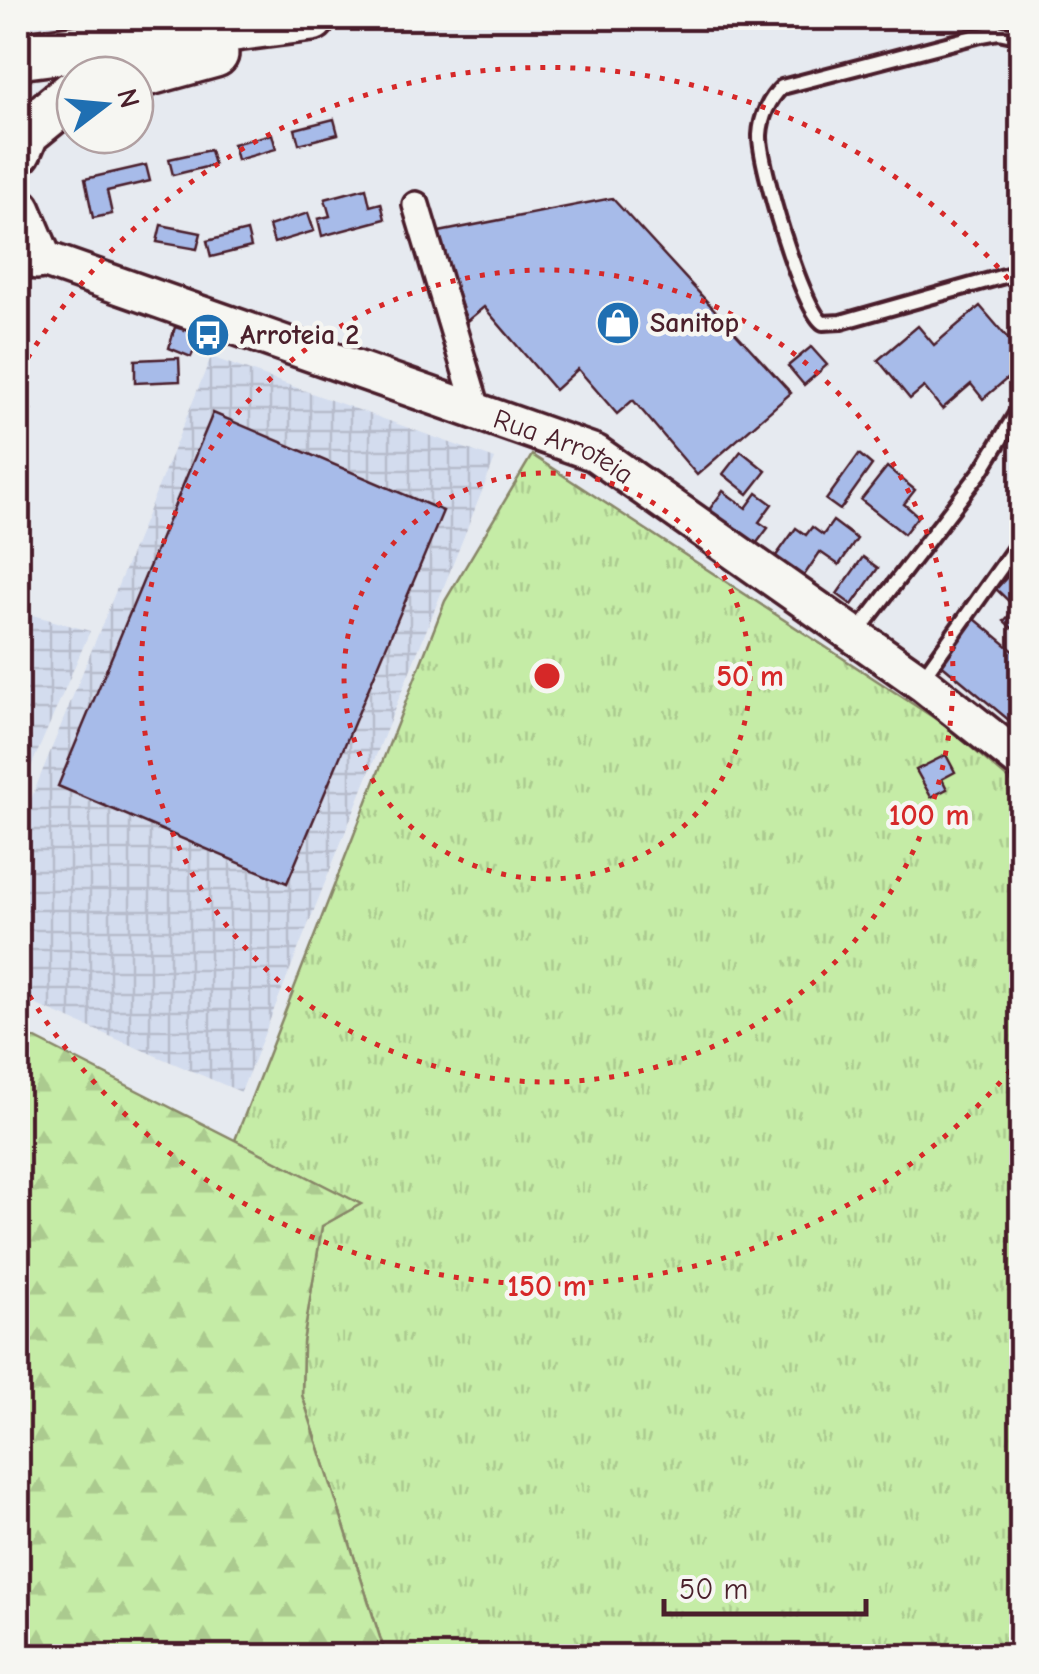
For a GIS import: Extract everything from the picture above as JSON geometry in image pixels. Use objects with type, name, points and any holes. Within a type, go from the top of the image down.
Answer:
[{"type":"highway","points":[[18,56],[312,18]]},
{"type":"highway","points":[[155,70],[338,18]]},
{"type":"highway","points":[[18,151],[26,132],[55,108]]},
{"type":"street","points":[[416,205],[477,409]]},
{"type":"street","name":"Rua Arroteia","points":[[22,232],[595,453],[919,682],[1022,762]]},
{"type":"lane","points":[[1022,37],[998,32],[977,36],[782,87],[768,104],[760,133],[802,295],[823,323],[841,322],[1022,272]]},
{"type":"lane","points":[[854,636],[982,470],[1022,404]]},
{"type":"lane","points":[[919,682],[1014,549],[1022,555]]},
{"type":"shaded area","points":[[211,357],[495,459],[241,1092],[18,997],[18,831]]},
{"type":"shaded area","points":[[18,611],[90,631],[18,797]]},
{"type":"green space","points":[[532,455],[945,725],[1021,790],[1021,1656],[386,1656],[302,1395],[303,1342],[322,1226],[360,1204],[235,1140],[445,601]]},
{"type":"green space","points":[[18,1030],[361,1204],[322,1226],[303,1342],[302,1395],[386,1656],[18,1656]]},
{"type":"building","points":[[334,119],[338,134],[299,144],[295,129]]},
{"type":"building","points":[[272,134],[276,149],[237,160],[233,144]]},
{"type":"building","points":[[210,150],[214,165],[173,175],[169,159]]},
{"type":"building","points":[[146,165],[150,181],[107,191],[112,214],[93,218],[85,179]]},
{"type":"building","points":[[366,188],[370,206],[381,203],[385,219],[322,236],[318,219],[330,216],[325,199]]},
{"type":"building","points":[[612,198],[791,393],[697,475],[633,400],[617,414],[578,369],[555,390],[484,307],[467,321],[434,233]]},
{"type":"building","points":[[308,213],[314,231],[274,243],[269,226]]},
{"type":"building","points":[[161,225],[201,233],[197,249],[157,242]]},
{"type":"building","points":[[247,231],[251,247],[211,257],[207,241]]},
{"type":"building","points":[[980,306],[1022,355],[1022,366],[983,399],[971,384],[942,409],[924,387],[910,399],[878,360],[918,326],[934,345]]},
{"type":"building","points":[[175,327],[201,335],[191,357],[169,348]]},
{"type":"building","points":[[811,347],[827,365],[804,385],[788,366]]},
{"type":"building","points":[[179,358],[180,381],[135,383],[135,360]]},
{"type":"building","points":[[18,406],[31,410],[18,450]]},
{"type":"building","points":[[213,413],[443,511],[287,883],[58,786]]},
{"type":"building","points":[[741,451],[766,471],[748,494],[723,474]]},
{"type":"building","points":[[859,454],[872,465],[840,510],[826,500]]},
{"type":"building","points":[[887,467],[915,490],[904,504],[918,516],[904,534],[861,500]]},
{"type":"building","points":[[723,491],[746,508],[757,493],[772,504],[759,522],[768,528],[756,544],[709,510]]},
{"type":"building","points":[[833,521],[857,539],[839,565],[820,552],[801,580],[773,560],[796,528],[806,535],[812,527],[823,535]]},
{"type":"building","points":[[863,557],[878,568],[852,605],[837,594]]},
{"type":"building","points":[[1011,573],[1022,583],[1022,637],[1004,621],[1016,608],[996,589]]},
{"type":"building","points":[[975,619],[1022,658],[1022,731],[939,662]]},
{"type":"building","points":[[946,755],[955,772],[942,779],[947,789],[931,797],[916,770]]},
{"type":"place","name":"Sanitop","points":[[618,323]]},
{"type":"place","name":"Arroteia 2","points":[[208,335]]}]
